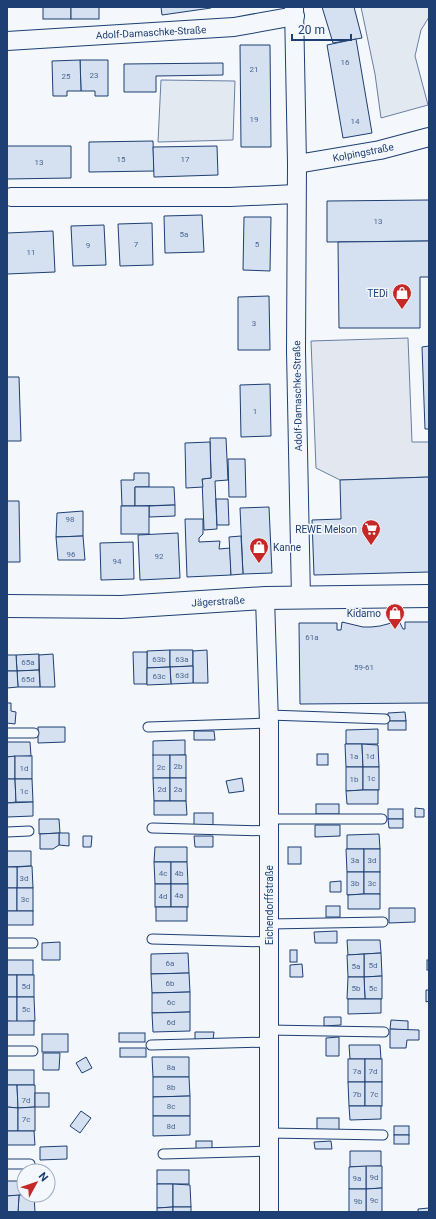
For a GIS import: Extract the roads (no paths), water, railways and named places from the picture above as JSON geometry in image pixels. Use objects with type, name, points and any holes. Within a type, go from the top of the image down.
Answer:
[{"type":"street","name":"Adolf-Damaschke-Straße","points":[[7,41],[234,27],[295,12],[297,164],[296,351],[302,598]]},
{"type":"street","name":"Kolpingstraße","points":[[297,164],[380,150],[429,137]]},
{"type":"street","points":[[11,197],[230,197],[296,194]]},
{"type":"street","name":"Jägerstraße","points":[[7,606],[121,607],[265,598],[429,596]]},
{"type":"street","name":"Eichendorffstraße","points":[[265,598],[269,719],[269,1212]]},
{"type":"lane","points":[[148,727],[269,719],[385,719]]},
{"type":"lane","points":[[7,732],[34,733]]},
{"type":"lane","points":[[152,828],[269,825],[382,819]]},
{"type":"lane","points":[[7,832],[30,832]]},
{"type":"lane","points":[[269,924],[383,922]]},
{"type":"lane","points":[[152,939],[269,942]]},
{"type":"lane","points":[[7,943],[33,943]]},
{"type":"lane","points":[[151,1045],[269,1036],[384,1032]]},
{"type":"lane","points":[[7,1051],[33,1051]]},
{"type":"lane","points":[[270,1133],[384,1135]]},
{"type":"lane","points":[[163,1154],[270,1151]]},
{"type":"place","name":"TEDi","points":[[402,310]]},
{"type":"place","name":"REWE Melson","points":[[371,546]]},
{"type":"place","name":"Kanne","points":[[259,564]]},
{"type":"place","name":"Kidamo","points":[[395,630]]}]
